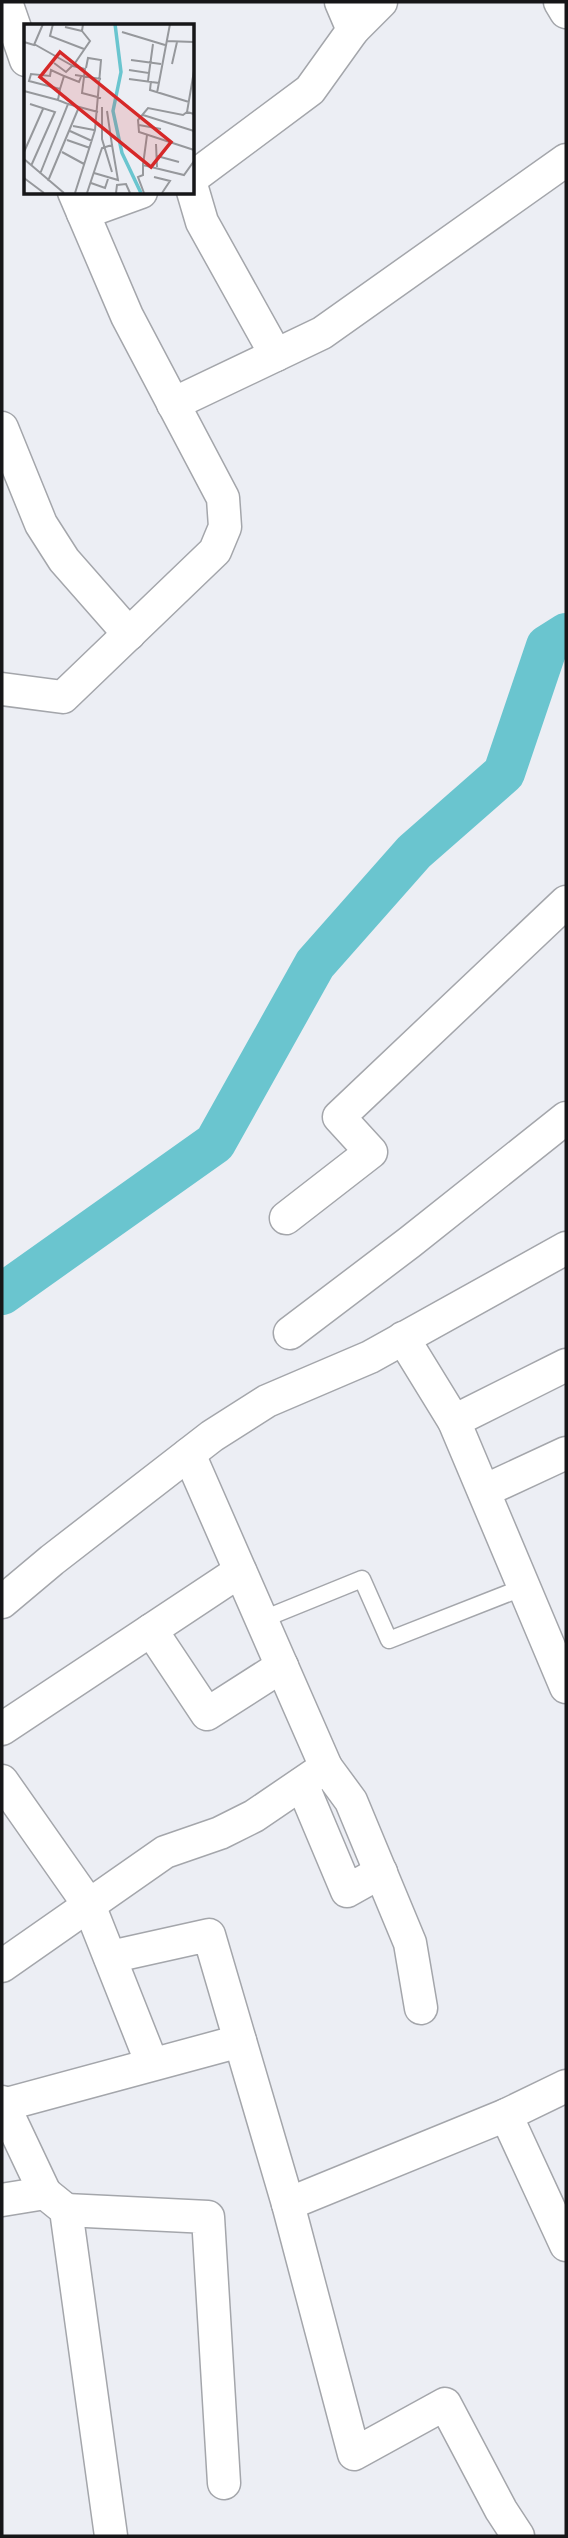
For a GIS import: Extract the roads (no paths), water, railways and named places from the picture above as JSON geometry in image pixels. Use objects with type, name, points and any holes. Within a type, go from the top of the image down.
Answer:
[{"type":"street","points":[[6,2],[24,54]]},
{"type":"street","points":[[194,177],[310,90],[347,16],[381,2]]},
{"type":"street","points":[[559,2],[566,12]]},
{"type":"street","points":[[173,404],[322,333],[566,160]]},
{"type":"street","points":[[2,689],[63,697],[215,551],[225,527],[223,498],[127,316],[78,203],[130,194]]},
{"type":"street","points":[[194,194],[202,222],[276,355]]},
{"type":"street","points":[[2,428],[41,524],[64,560],[129,634]]},
{"type":"street","points":[[286,1218],[371,1152],[339,1117],[566,902]]},
{"type":"street","points":[[290,1333],[566,1118]]},
{"type":"street","points":[[2,1602],[189,1454],[267,1401],[370,1357],[566,1248]]},
{"type":"street","points":[[403,1338],[454,1421],[524,1587],[560,1655],[566,1687]]},
{"type":"street","points":[[454,1421],[566,1365]]},
{"type":"street","points":[[484,1491],[566,1453]]},
{"type":"street","points":[[189,1454],[282,1666],[347,1891],[381,1872],[410,1943],[421,2008]]},
{"type":"street","points":[[2,1729],[240,1571]]},
{"type":"street","points":[[150,1630],[206,1714],[282,1666]]},
{"type":"street","points":[[2,1966],[165,1852],[220,1833],[254,1816],[314,1776]]},
{"type":"street","points":[[2,1781],[89,1905],[152,2064]]},
{"type":"street","points":[[110,1957],[209,1935],[288,2203],[354,2454],[445,2404],[501,2510],[518,2536]]},
{"type":"street","points":[[111,2536],[55,2201],[3,2103],[240,2041]]},
{"type":"street","points":[[288,2203],[506,2115],[566,2086]]},
{"type":"street","points":[[506,2115],[566,2245]]},
{"type":"street","points":[[2,2200],[55,2201],[208,2217],[224,2483]]},
{"type":"lane","points":[[261,1620],[362,1579],[389,1640],[524,1587]]},
{"type":"waterway","points":[[2,1294],[215,1143],[315,964],[414,852],[504,773],[547,646],[566,634]]}]
